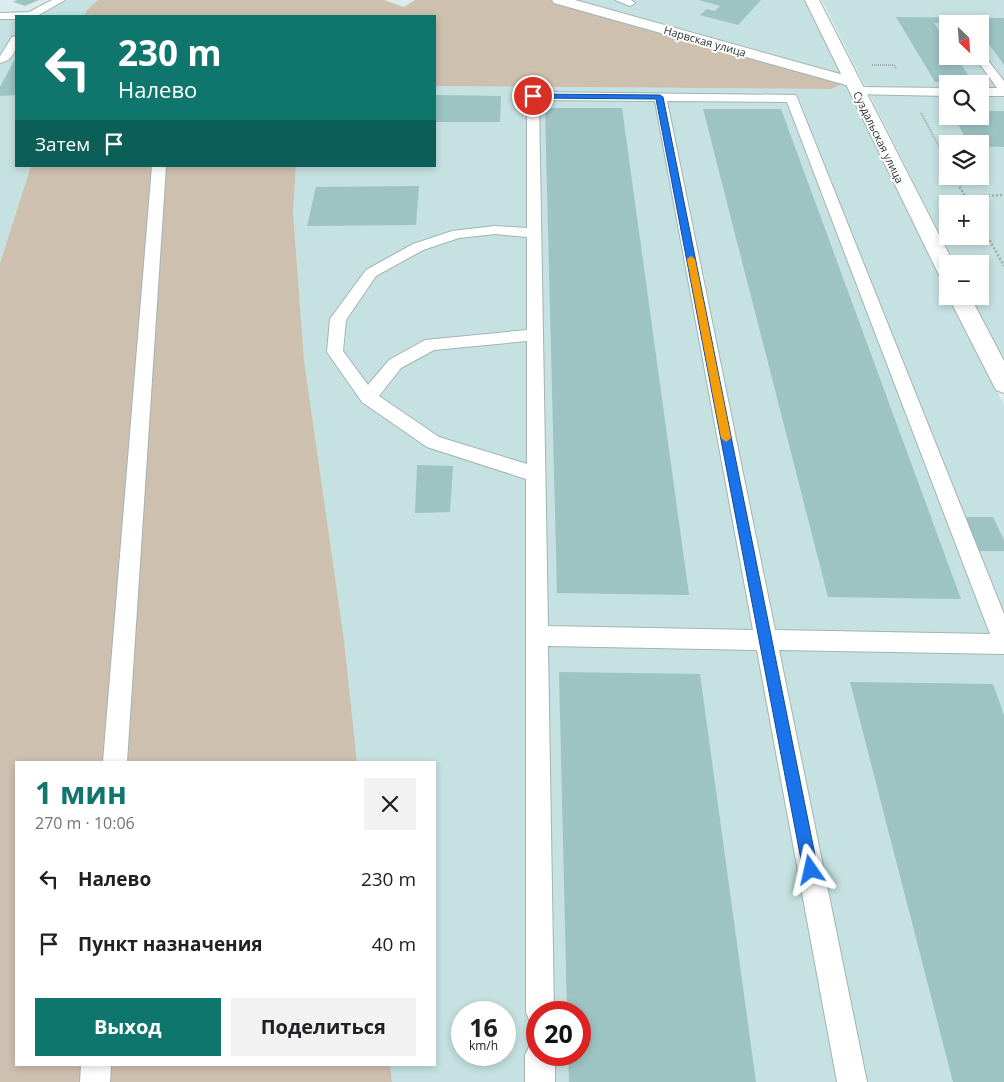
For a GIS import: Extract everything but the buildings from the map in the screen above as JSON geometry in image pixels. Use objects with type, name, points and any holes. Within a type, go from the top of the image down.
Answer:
[{"type":"main road","name":"Нарвская улица","points":[[559,0],[854,86]]},
{"type":"main road","name":"Суздальская улица","points":[[812,0],[909,199],[939,256]]},
{"type":"main road","points":[[964,305],[1004,384]]},
{"type":"lane","points":[[32,15],[60,0]]},
{"type":"lane","points":[[0,16],[15,16]]},
{"type":"lane","points":[[0,60],[5,58],[15,41]]},
{"type":"lane","points":[[986,65],[1004,90]]},
{"type":"lane","points":[[854,86],[939,91]]},
{"type":"lane","points":[[989,91],[1004,90]]},
{"type":"lane","points":[[537,636],[1004,643],[792,98],[533,96],[535,335],[537,636],[540,1001]]},
{"type":"lane","points":[[660,97],[852,1082]]},
{"type":"lane","points":[[115,761],[159,167]]},
{"type":"lane","points":[[534,234],[495,230],[457,234],[418,247],[371,273],[338,319],[335,352],[368,397],[433,442],[536,474]]},
{"type":"lane","points":[[368,397],[395,364],[431,344],[535,335]]},
{"type":"lane","points":[[95,1082],[96,1066]]},
{"type":"lane","points":[[540,1066],[540,1082]]},
{"type":"path","points":[[989,196],[1004,196]]},
{"type":"path","points":[[909,199],[939,198]]},
{"type":"path","points":[[989,239],[1004,266]]},
{"type":"shaded area","points":[[57,0],[98,0],[84,15],[15,15],[15,167],[31,167],[0,263],[0,15],[30,14]]},
{"type":"shaded area","points":[[98,0],[384,0],[404,7],[415,0],[553,0],[847,82],[831,89],[436,86],[436,15],[84,15]]},
{"type":"shaded area","points":[[565,0],[806,0],[842,77]]},
{"type":"shaded area","points":[[822,0],[1004,0],[1004,362],[976,305],[989,305],[989,255],[950,255],[945,245],[989,245],[989,195],[939,195],[939,232]]},
{"type":"shaded area","points":[[847,82],[939,273],[939,305],[955,305],[1004,406],[1004,1082],[392,1082],[390,1066],[436,1066],[436,761],[357,761],[344,640],[304,360],[293,212],[296,167],[436,167],[436,86],[831,89]]},
{"type":"shaded area","points":[[31,167],[296,167],[293,212],[304,360],[344,640],[357,761],[15,761],[15,1066],[390,1066],[392,1082],[0,1082],[0,263]]},
{"type":"slow traffic","points":[[691,259],[726,438]]},
{"type":"route","points":[[533,96],[660,97],[811,870]]}]
